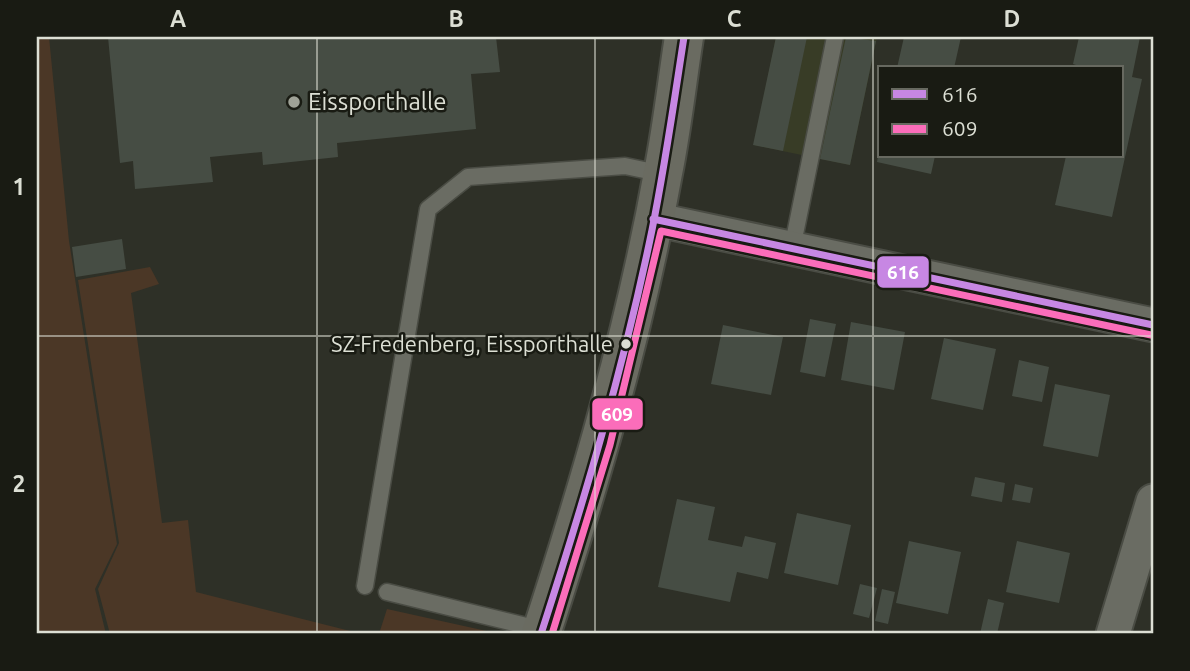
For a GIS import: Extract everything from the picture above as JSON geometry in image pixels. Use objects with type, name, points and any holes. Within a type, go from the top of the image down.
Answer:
[{"type":"street","points":[[542,632],[600,443],[663,174],[684,37]]},
{"type":"street","points":[[653,219],[1153,325]]},
{"type":"street","points":[[1114,634],[1153,501]]},
{"type":"lane","points":[[792,249],[835,37]]},
{"type":"lane","points":[[365,586],[428,209],[468,177],[625,166],[663,174]]},
{"type":"lane","points":[[387,592],[542,632]]},
{"type":"shaded area","points":[[37,37],[49,37],[69,241],[117,544],[95,589],[106,634],[37,634]]},
{"type":"shaded area","points":[[776,37],[877,37],[850,165],[754,145]]},
{"type":"shaded area","points":[[150,267],[159,284],[131,293],[162,523],[188,520],[196,592],[362,634],[110,634],[98,589],[119,543],[78,280]]},
{"type":"shaded area","points":[[387,609],[491,632],[379,634]]},
{"type":"building","name":"Eissporthalle","points":[[108,37],[496,37],[500,72],[471,74],[476,129],[337,143],[338,157],[263,165],[262,152],[210,157],[213,182],[135,189],[133,161],[120,163]]},
{"type":"building","points":[[776,37],[807,37],[783,151],[753,145]]},
{"type":"building","points":[[846,37],[876,41],[850,165],[820,159]]},
{"type":"building","points":[[904,37],[961,37],[954,66],[897,66]]},
{"type":"building","points":[[1079,37],[1140,37],[1132,77],[1142,79],[1112,217],[1055,205],[1066,158],[1124,158],[1124,66],[1073,64]]},
{"type":"building","points":[[878,156],[935,158],[931,174],[877,162]]},
{"type":"building","points":[[122,239],[126,269],[76,277],[72,247]]},
{"type":"building","points":[[810,319],[836,324],[825,377],[800,372]]},
{"type":"building","points":[[851,322],[905,332],[894,390],[841,380]]},
{"type":"building","points":[[723,325],[783,337],[771,395],[711,384]]},
{"type":"building","points":[[944,338],[996,349],[983,410],[931,399]]},
{"type":"building","points":[[1019,360],[1049,367],[1042,402],[1012,396]]},
{"type":"building","points":[[1055,384],[1110,395],[1098,457],[1043,446]]},
{"type":"building","points":[[975,477],[1005,483],[1002,502],[971,496]]},
{"type":"building","points":[[1015,484],[1033,488],[1030,503],[1012,500]]},
{"type":"building","points":[[677,499],[715,507],[708,540],[742,547],[745,536],[776,543],[768,579],[737,572],[730,602],[658,587]]},
{"type":"building","points":[[797,513],[851,525],[838,585],[784,573]]},
{"type":"building","points":[[909,541],[961,552],[948,614],[896,603]]},
{"type":"building","points":[[1017,541],[1070,553],[1059,603],[1006,592]]},
{"type":"building","points":[[860,584],[877,588],[869,618],[853,614]]},
{"type":"building","points":[[882,589],[895,592],[888,624],[875,621]]},
{"type":"building","points":[[988,599],[1004,603],[997,634],[980,634]]},
{"type":"transit line","name":"616","points":[[541,634],[588,484],[629,332],[657,206],[684,37]]},
{"type":"transit line","name":"616","points":[[653,219],[1153,325]]},
{"type":"transit line","name":"609","points":[[552,634],[610,445],[661,231],[1151,335]]},
{"type":"place","name":"Eissporthalle","points":[[294,102]]},
{"type":"place","name":"SZ-Fredenberg, Eissporthalle","points":[[626,344]]}]
